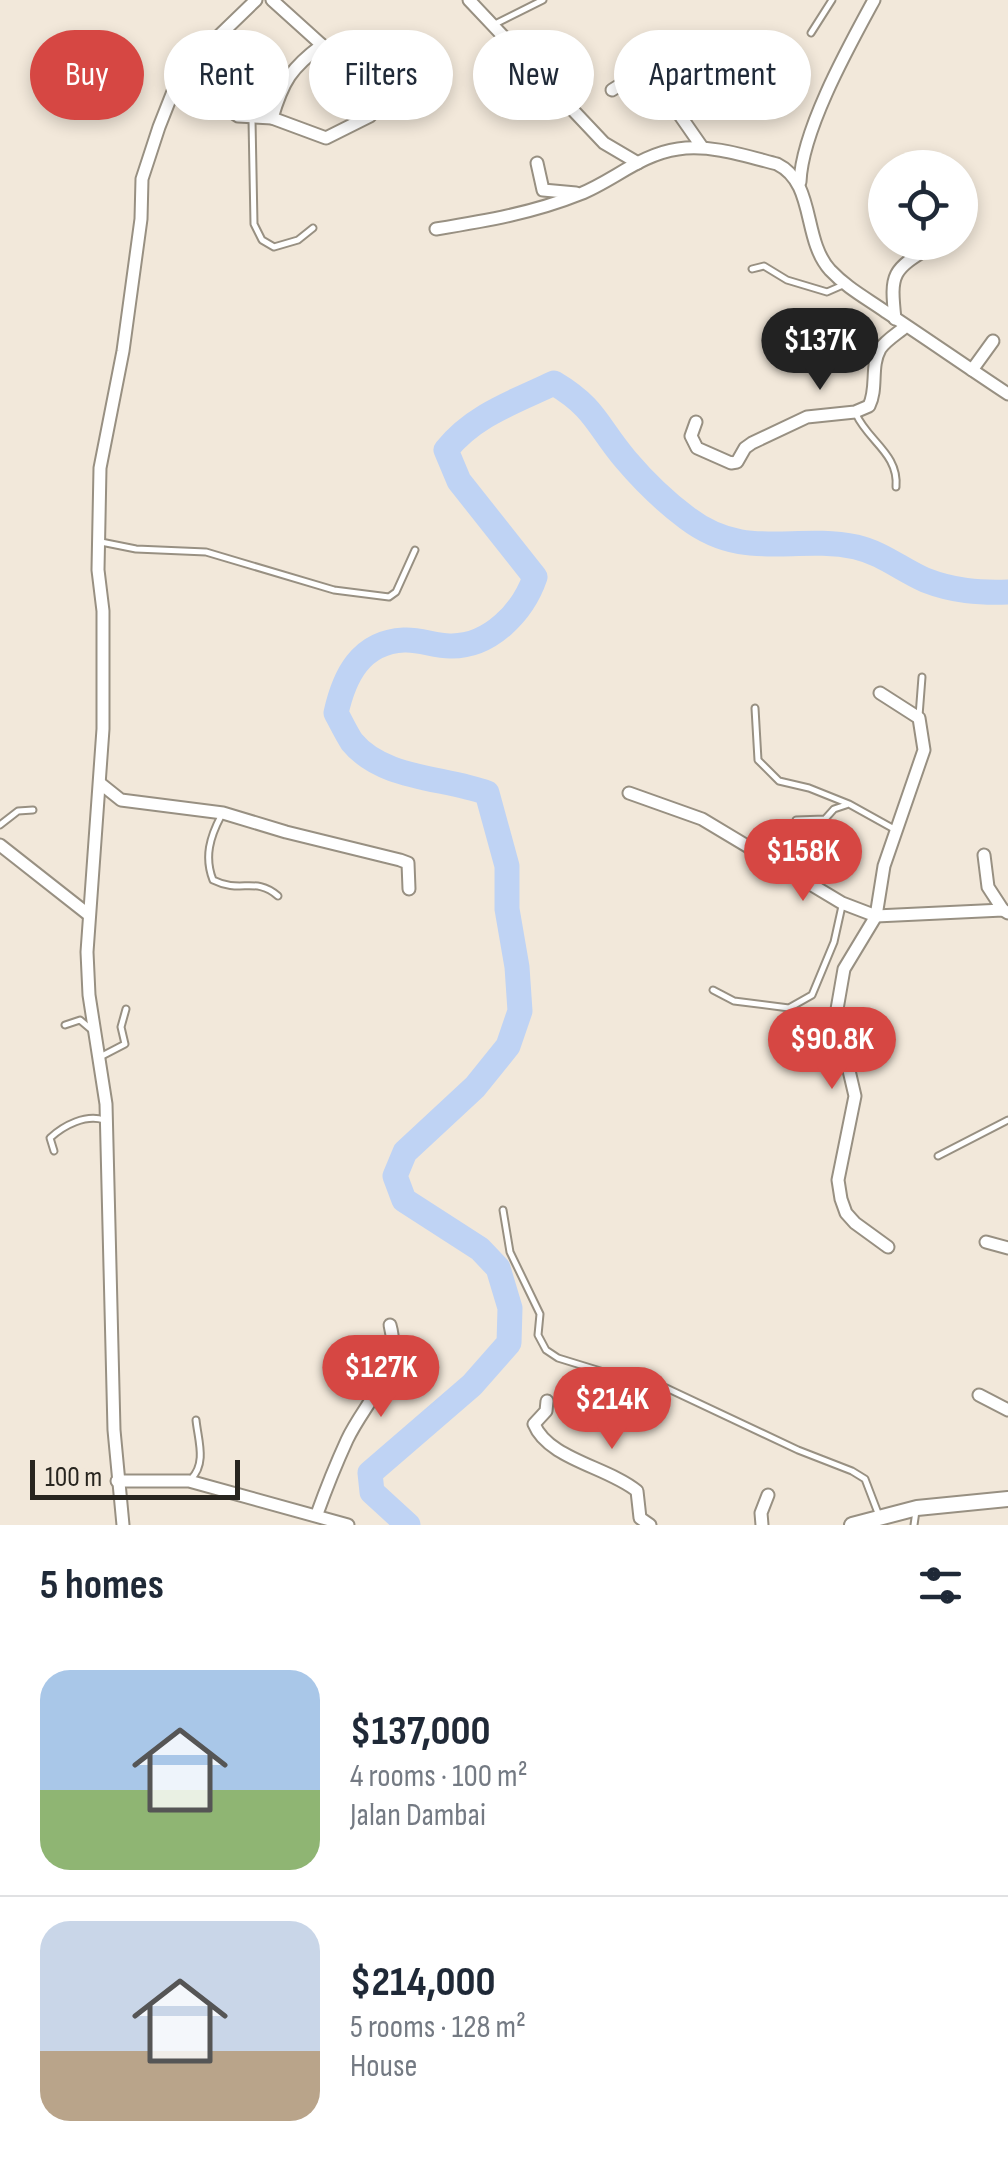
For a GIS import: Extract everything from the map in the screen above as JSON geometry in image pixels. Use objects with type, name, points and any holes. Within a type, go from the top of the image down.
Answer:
[{"type":"street","points":[[227,30],[256,0]]},
{"type":"street","points":[[272,0],[309,33]]},
{"type":"street","points":[[470,0],[604,143],[638,162]]},
{"type":"street","points":[[874,0],[843,57],[803,161],[800,182],[816,247],[827,268],[846,284],[1008,394]]},
{"type":"street","points":[[289,74],[309,55]]},
{"type":"street","points":[[612,90],[647,68],[702,148]]},
{"type":"street","points":[[123,1525],[117,1482],[107,1122],[88,981],[89,914],[101,784],[100,468],[124,351],[141,220],[142,179],[164,117]]},
{"type":"street","points":[[277,120],[326,138],[362,120]]},
{"type":"street","points":[[436,229],[510,218],[580,194],[661,152],[702,148],[777,164],[800,182]]},
{"type":"street","points":[[537,162],[543,190],[580,194]]},
{"type":"street","points":[[900,322],[891,283],[899,270],[913,260]]},
{"type":"street","points":[[696,422],[691,436],[697,448],[731,463],[737,462],[752,443],[806,417],[854,412],[869,406],[875,394],[880,348],[900,322]]},
{"type":"street","points":[[972,370],[993,340]]},
{"type":"street","points":[[880,692],[919,718],[924,750],[884,866],[876,916],[844,969],[836,1015],[854,1096],[838,1180],[846,1213],[888,1247]]},
{"type":"street","points":[[101,784],[121,800],[223,813],[408,862],[409,889]]},
{"type":"street","points":[[629,793],[702,819],[842,903],[876,916],[1005,912]]},
{"type":"street","points":[[0,845],[89,914]]},
{"type":"street","points":[[984,855],[988,887],[1005,912]]},
{"type":"street","points":[[986,1242],[1008,1248]]},
{"type":"street","points":[[317,1514],[346,1441],[385,1380],[394,1338],[390,1325]]},
{"type":"street","points":[[979,1395],[1008,1410]]},
{"type":"street","points":[[547,1401],[546,1411],[534,1424],[538,1433],[560,1453],[622,1478],[637,1492],[642,1522]]},
{"type":"street","points":[[117,1482],[189,1481],[348,1525]]},
{"type":"street","points":[[762,1525],[761,1514],[768,1495]]},
{"type":"street","points":[[852,1525],[917,1508],[1008,1499]]},
{"type":"lane","points":[[496,24],[543,0]]},
{"type":"lane","points":[[811,32],[832,0]]},
{"type":"lane","points":[[252,120],[254,224],[262,240],[274,246],[298,240],[313,228]]},
{"type":"lane","points":[[752,269],[764,266],[787,280],[827,292],[846,284]]},
{"type":"lane","points":[[854,412],[862,428],[886,452],[898,474],[896,487]]},
{"type":"lane","points":[[98,542],[206,552],[334,590],[390,596],[396,592],[415,550]]},
{"type":"lane","points":[[919,718],[922,677]]},
{"type":"lane","points":[[755,708],[758,760],[780,781],[849,804],[896,830]]},
{"type":"lane","points":[[796,820],[825,819],[834,809],[849,804]]},
{"type":"lane","points":[[0,826],[18,812],[33,810]]},
{"type":"lane","points":[[223,813],[212,834],[208,855],[213,880],[228,888],[264,886],[278,896]]},
{"type":"lane","points":[[713,990],[734,1001],[789,1008],[812,995],[834,942],[842,903]]},
{"type":"lane","points":[[100,1057],[125,1044],[121,1028],[126,1009]]},
{"type":"lane","points":[[65,1025],[80,1020],[95,1032]]},
{"type":"lane","points":[[54,1151],[50,1138],[56,1132],[86,1118],[107,1122]]},
{"type":"lane","points":[[938,1156],[1008,1120]]},
{"type":"lane","points":[[503,1210],[510,1252],[540,1314],[538,1335],[546,1350],[624,1382],[643,1380],[660,1385],[852,1471],[865,1479],[879,1516]]},
{"type":"lane","points":[[189,1481],[202,1461],[196,1420]]},
{"type":"lane","points":[[914,1525],[917,1508]]},
{"type":"waterway","points":[[408,1525],[372,1492],[370,1473],[472,1385],[509,1343],[510,1308],[498,1268],[480,1249],[404,1200],[395,1176],[405,1152],[475,1087],[508,1046],[520,1011],[517,967],[507,909],[507,866],[487,793],[380,764],[352,742],[336,713],[349,675],[365,654],[376,647],[404,640],[450,646],[478,641],[503,625],[530,590],[535,577],[459,481],[446,450],[482,418],[554,383],[588,409],[655,491],[708,531],[749,543],[856,547],[935,584],[1008,592]]}]
